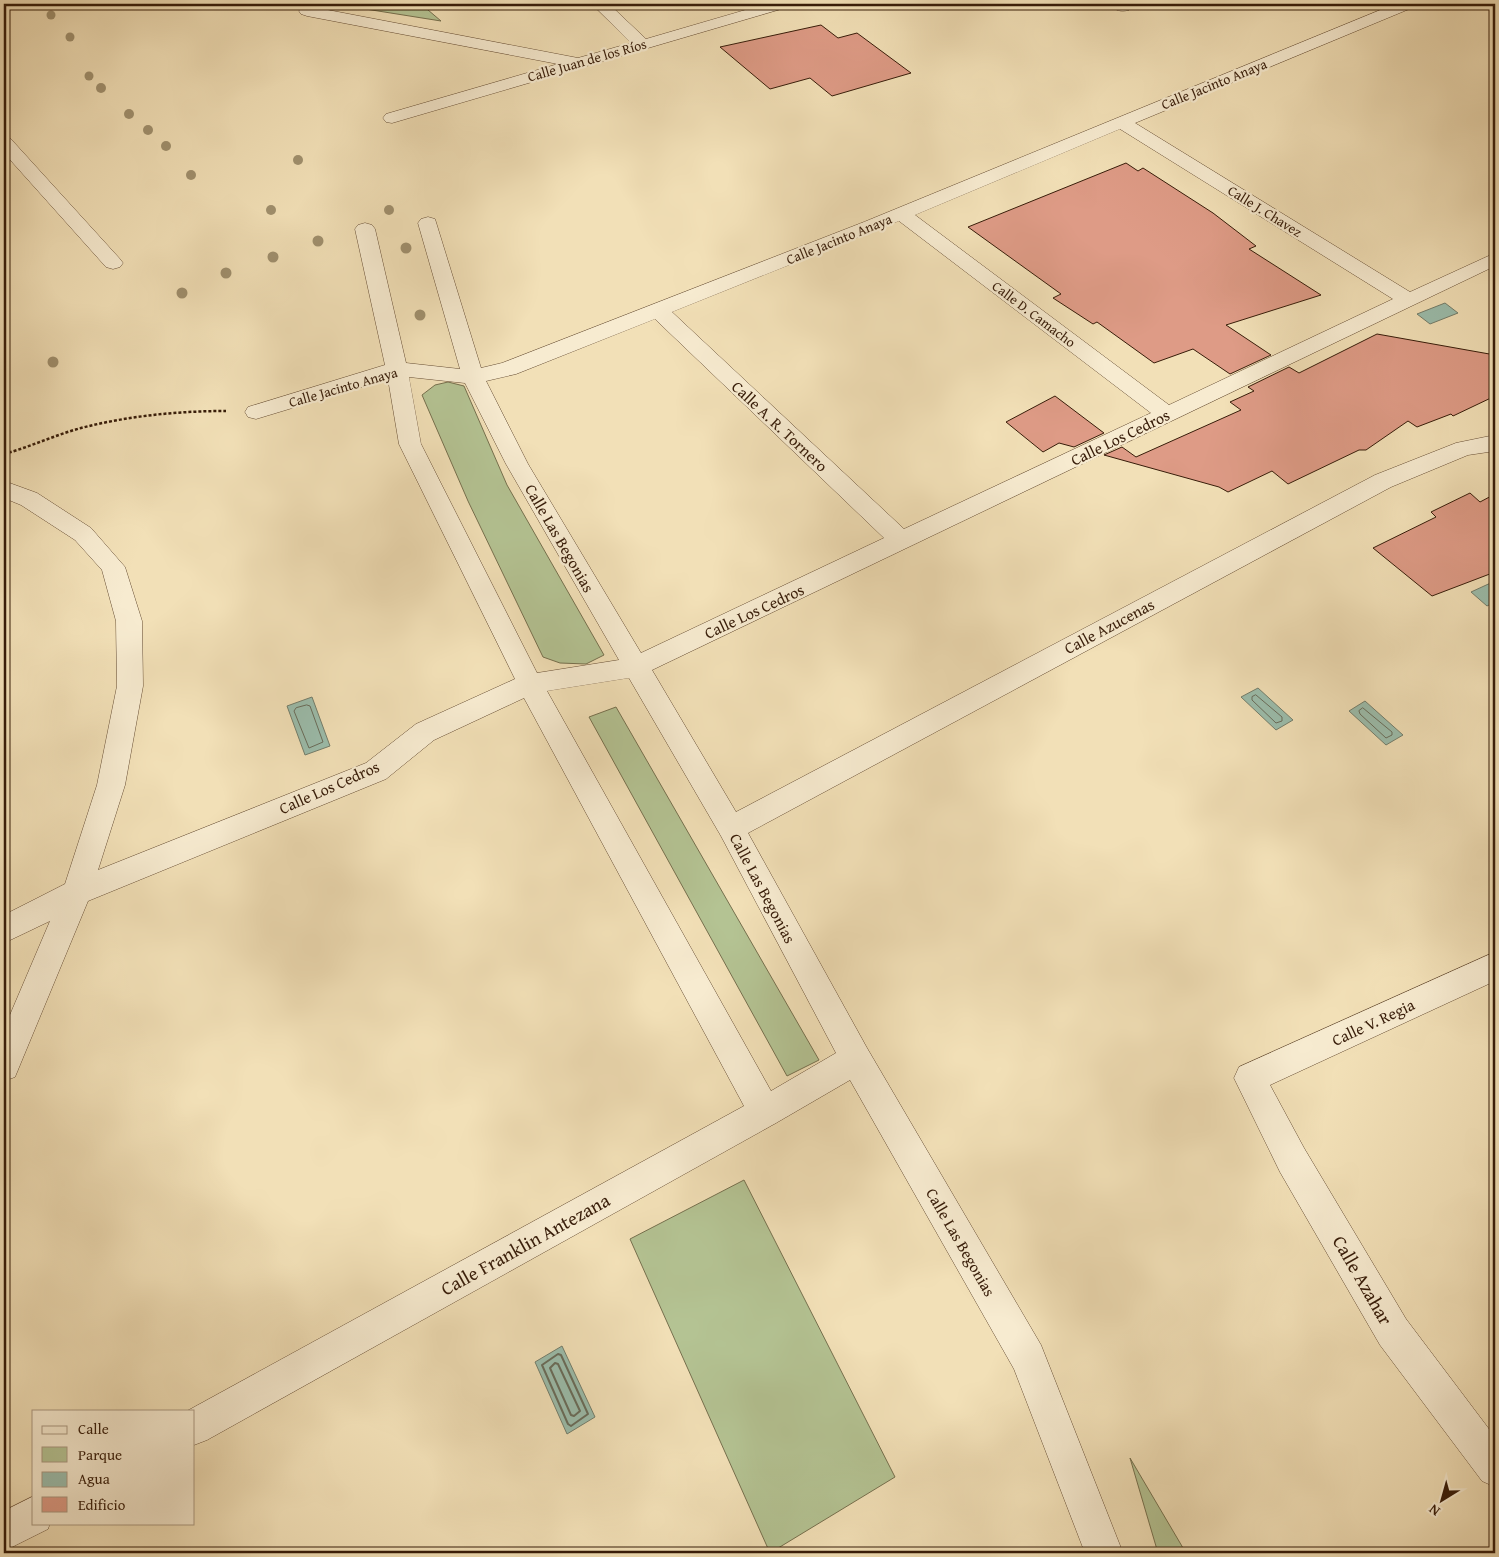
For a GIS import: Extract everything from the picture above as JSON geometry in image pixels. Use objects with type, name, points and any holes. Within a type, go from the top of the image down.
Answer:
[{"type":"street","points":[[600,4],[642,44]]},
{"type":"street","name":"Calle Juan de los Ríos","points":[[392,118],[782,4]]},
{"type":"street","name":"Calle Jacinto Anaya","points":[[256,412],[397,369],[473,377],[508,369],[902,214],[1397,5]]},
{"type":"street","points":[[307,11],[576,63]]},
{"type":"street","name":"Calle J. Chavez","points":[[1121,122],[1409,300]]},
{"type":"street","points":[[4,142],[113,264]]},
{"type":"street","name":"Calle D. Camacho","points":[[902,214],[1166,414]]},
{"type":"street","name":"Calle Las Begonias","points":[[428,223],[473,377],[517,464],[731,828],[856,1059],[1028,1358],[1104,1553]]},
{"type":"street","points":[[365,230],[397,369],[410,444],[530,684],[765,1112]]},
{"type":"street","name":"Calle Los Cedros","points":[[4,930],[77,892],[376,771],[425,732],[530,684],[636,667],[1495,259]]},
{"type":"street","name":"Calle A. R. Tornero","points":[[658,310],[902,541]]},
{"type":"street","name":"Calle Azucenas","points":[[731,828],[1383,481],[1464,448],[1495,443]]},
{"type":"street","points":[[4,489],[29,499],[83,534],[113,568],[129,620],[130,686],[111,785],[77,892],[4,1066]]},
{"type":"street","name":"Calle V. Regia","points":[[1250,1078],[1495,966]]},
{"type":"street","name":"Calle Franklin Antezana","points":[[195,1426],[765,1112],[856,1059]]},
{"type":"street","name":"Calle Azahar","points":[[1250,1078],[1292,1160],[1393,1332],[1495,1468]]},
{"type":"street","points":[[4,1532],[32,1516]]},
{"type":"path","points":[[4,454],[27,448],[62,433],[120,420],[204,411],[256,412]]},
{"type":"green space","points":[[334,4],[421,4],[441,21]]},
{"type":"green space","points":[[448,382],[464,386],[507,485],[604,655],[586,664],[560,663],[543,657],[468,501],[422,395],[435,385]]},
{"type":"green space","points":[[616,707],[819,1060],[787,1076],[589,717]]},
{"type":"green space","points":[[744,1180],[895,1477],[770,1553],[630,1239]]},
{"type":"green space","points":[[1130,1458],[1186,1553],[1158,1553]]},
{"type":"water","points":[[1445,303],[1458,313],[1430,324],[1417,314]]},
{"type":"water","points":[[1495,581],[1495,602],[1487,606],[1471,592]]},
{"type":"water","points":[[1258,688],[1293,720],[1276,730],[1241,697]]},
{"type":"water","points":[[312,697],[330,746],[305,755],[287,706]]},
{"type":"water","points":[[1365,701],[1403,735],[1386,745],[1349,711]]},
{"type":"water","points":[[562,1346],[595,1417],[567,1434],[535,1362]]},
{"type":"building","points":[[821,25],[838,38],[857,33],[911,73],[832,96],[810,78],[770,89],[720,47]]},
{"type":"building","points":[[1126,163],[1138,171],[1143,168],[1213,213],[1256,246],[1249,249],[1321,295],[1226,325],[1271,355],[1230,374],[1193,349],[1154,363],[1097,322],[1093,324],[1053,298],[1061,294],[968,227]]},
{"type":"building","points":[[1377,334],[1495,355],[1495,396],[1453,416],[1451,414],[1417,427],[1408,421],[1366,450],[1359,450],[1288,484],[1272,471],[1228,492],[1219,487],[1104,455],[1122,447],[1136,457],[1241,410],[1230,402],[1254,391],[1248,387],[1289,367],[1299,373]]},
{"type":"building","points":[[1055,396],[1104,433],[1074,447],[1059,443],[1043,452],[1006,422]]},
{"type":"building","points":[[1470,493],[1480,502],[1495,494],[1495,572],[1432,596],[1373,548],[1436,517],[1431,512]]}]
